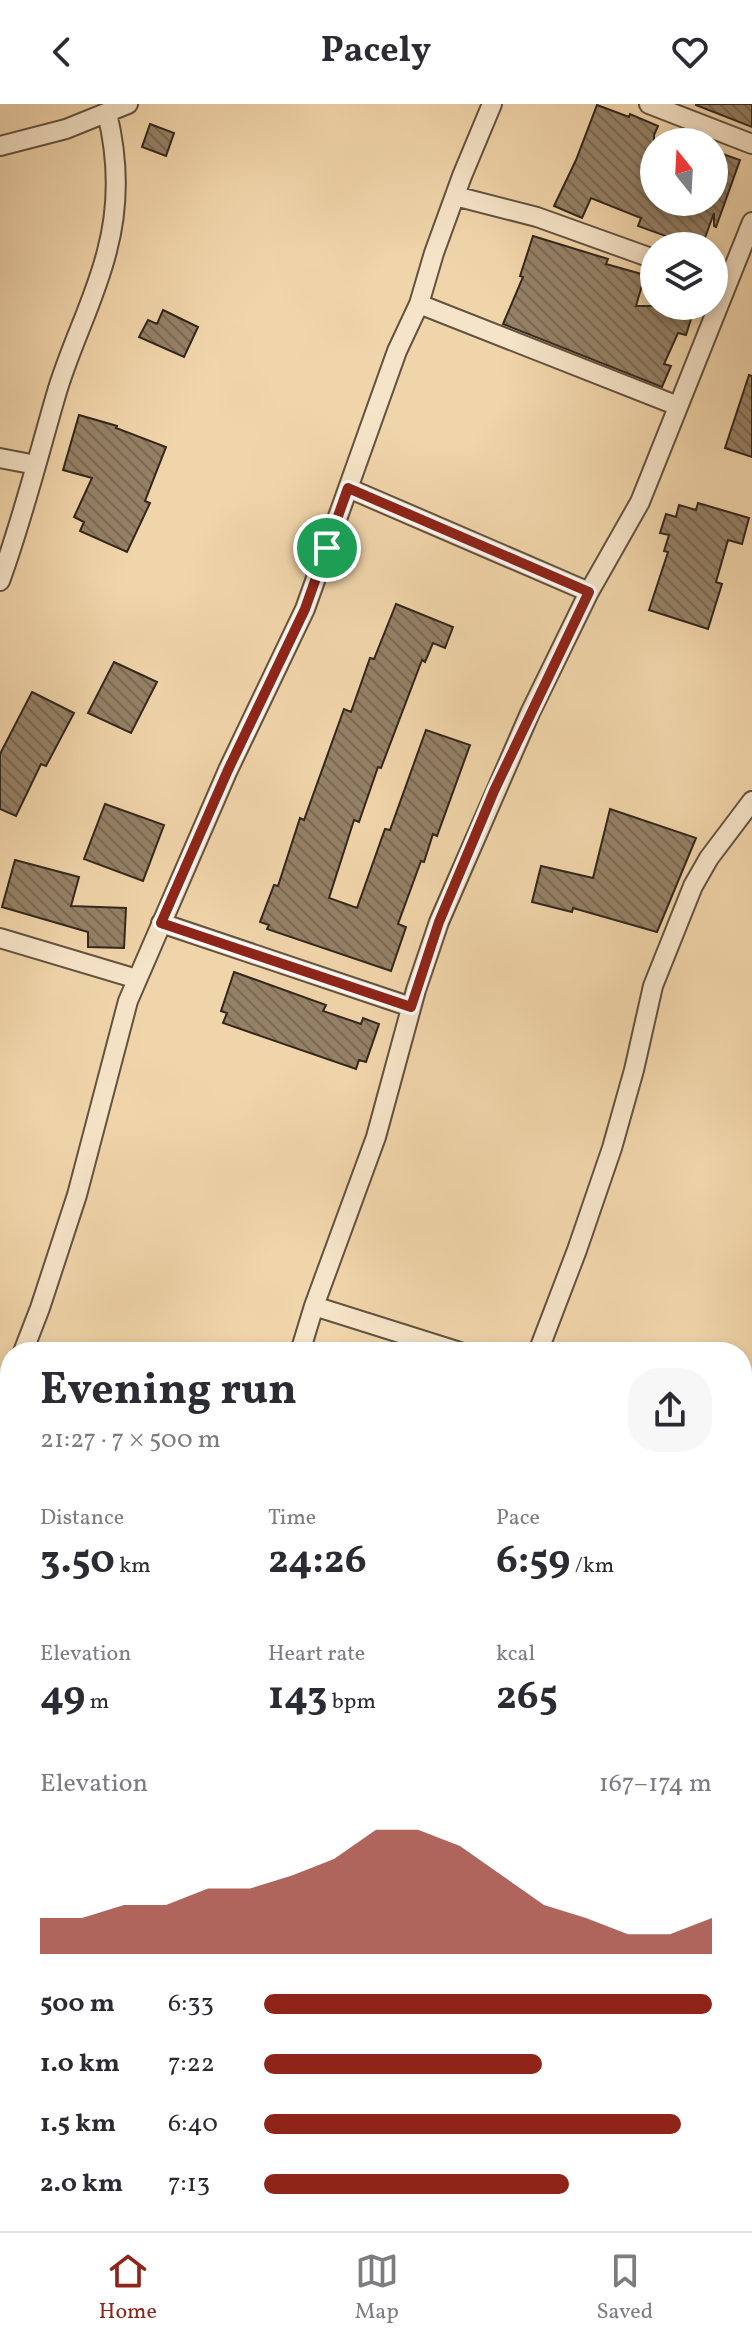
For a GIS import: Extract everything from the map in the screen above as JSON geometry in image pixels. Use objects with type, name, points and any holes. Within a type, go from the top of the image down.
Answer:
[{"type":"street","points":[[0,146],[66,129],[128,104]]},
{"type":"street","points":[[27,1342],[80,1184],[128,1001],[228,770],[305,609],[397,351],[419,304],[434,253],[492,104]]},
{"type":"street","points":[[649,104],[752,144]]},
{"type":"street","points":[[0,581],[57,393],[107,251],[116,209],[114,142],[107,113]]},
{"type":"street","points":[[455,196],[537,217],[640,254]]},
{"type":"street","points":[[728,268],[752,222]]},
{"type":"street","points":[[419,304],[678,406]]},
{"type":"street","points":[[303,1342],[376,1137],[411,1007],[439,922],[494,791],[589,592],[640,502],[707,320]]},
{"type":"street","points":[[0,458],[36,465]]},
{"type":"street","points":[[348,488],[589,592]]},
{"type":"street","points":[[542,1342],[621,1119],[653,986],[693,886],[709,858],[752,803]]},
{"type":"street","points":[[161,923],[411,1007]]},
{"type":"street","points":[[0,938],[137,979]]},
{"type":"street","points":[[314,1306],[428,1342]]},
{"type":"building","points":[[696,104],[752,104],[752,127],[696,105]]},
{"type":"building","points":[[597,105],[658,126],[640,128],[640,216],[713,216],[707,232],[655,232],[638,226],[641,218],[591,198],[582,218],[554,206]]},
{"type":"building","points":[[150,124],[174,133],[166,156],[142,147]]},
{"type":"building","points":[[728,156],[740,160],[728,194]]},
{"type":"building","points":[[714,216],[720,216],[716,227]]},
{"type":"building","points":[[533,236],[608,259],[606,264],[640,274],[636,306],[640,306],[640,320],[691,320],[686,335],[678,333],[664,364],[671,366],[662,387],[503,324],[523,277],[520,276]]},
{"type":"building","points":[[163,310],[198,327],[184,357],[139,337],[148,320],[157,324]]},
{"type":"building","points":[[749,375],[752,376],[752,457],[725,448]]},
{"type":"building","points":[[79,415],[117,426],[166,447],[145,501],[150,503],[127,552],[80,531],[84,522],[74,517],[92,478],[63,470]]},
{"type":"building","points":[[698,503],[749,518],[742,544],[728,540],[716,582],[722,584],[708,629],[649,610],[668,552],[664,551],[669,535],[660,533],[666,514],[676,517],[679,505],[696,510]]},
{"type":"building","points":[[396,604],[453,627],[445,648],[433,643],[425,662],[422,660],[359,822],[354,820],[329,898],[357,908],[385,829],[390,830],[426,730],[470,745],[437,836],[433,834],[424,862],[421,861],[398,924],[406,927],[391,971],[267,929],[269,925],[260,922],[274,885],[278,886],[300,818],[304,820],[344,709],[351,712],[370,658],[374,659]]},
{"type":"building","points":[[114,662],[157,682],[131,733],[88,713]]},
{"type":"building","points":[[32,692],[74,713],[46,766],[41,764],[16,816],[0,809],[0,754]]},
{"type":"building","points":[[105,804],[164,825],[143,881],[84,859]]},
{"type":"building","points":[[610,809],[696,838],[657,932],[573,908],[572,912],[532,902],[541,866],[593,878]]},
{"type":"building","points":[[15,860],[79,877],[71,906],[126,908],[124,948],[88,947],[88,932],[2,907]]},
{"type":"building","points":[[234,972],[326,1005],[323,1011],[361,1024],[363,1018],[379,1024],[366,1062],[359,1060],[356,1069],[223,1023],[227,1013],[221,1011]]},
{"type":"route","points":[[348,488],[589,592],[494,791],[439,922],[411,1007],[161,923],[228,770],[305,609],[327,548],[348,488]]}]
